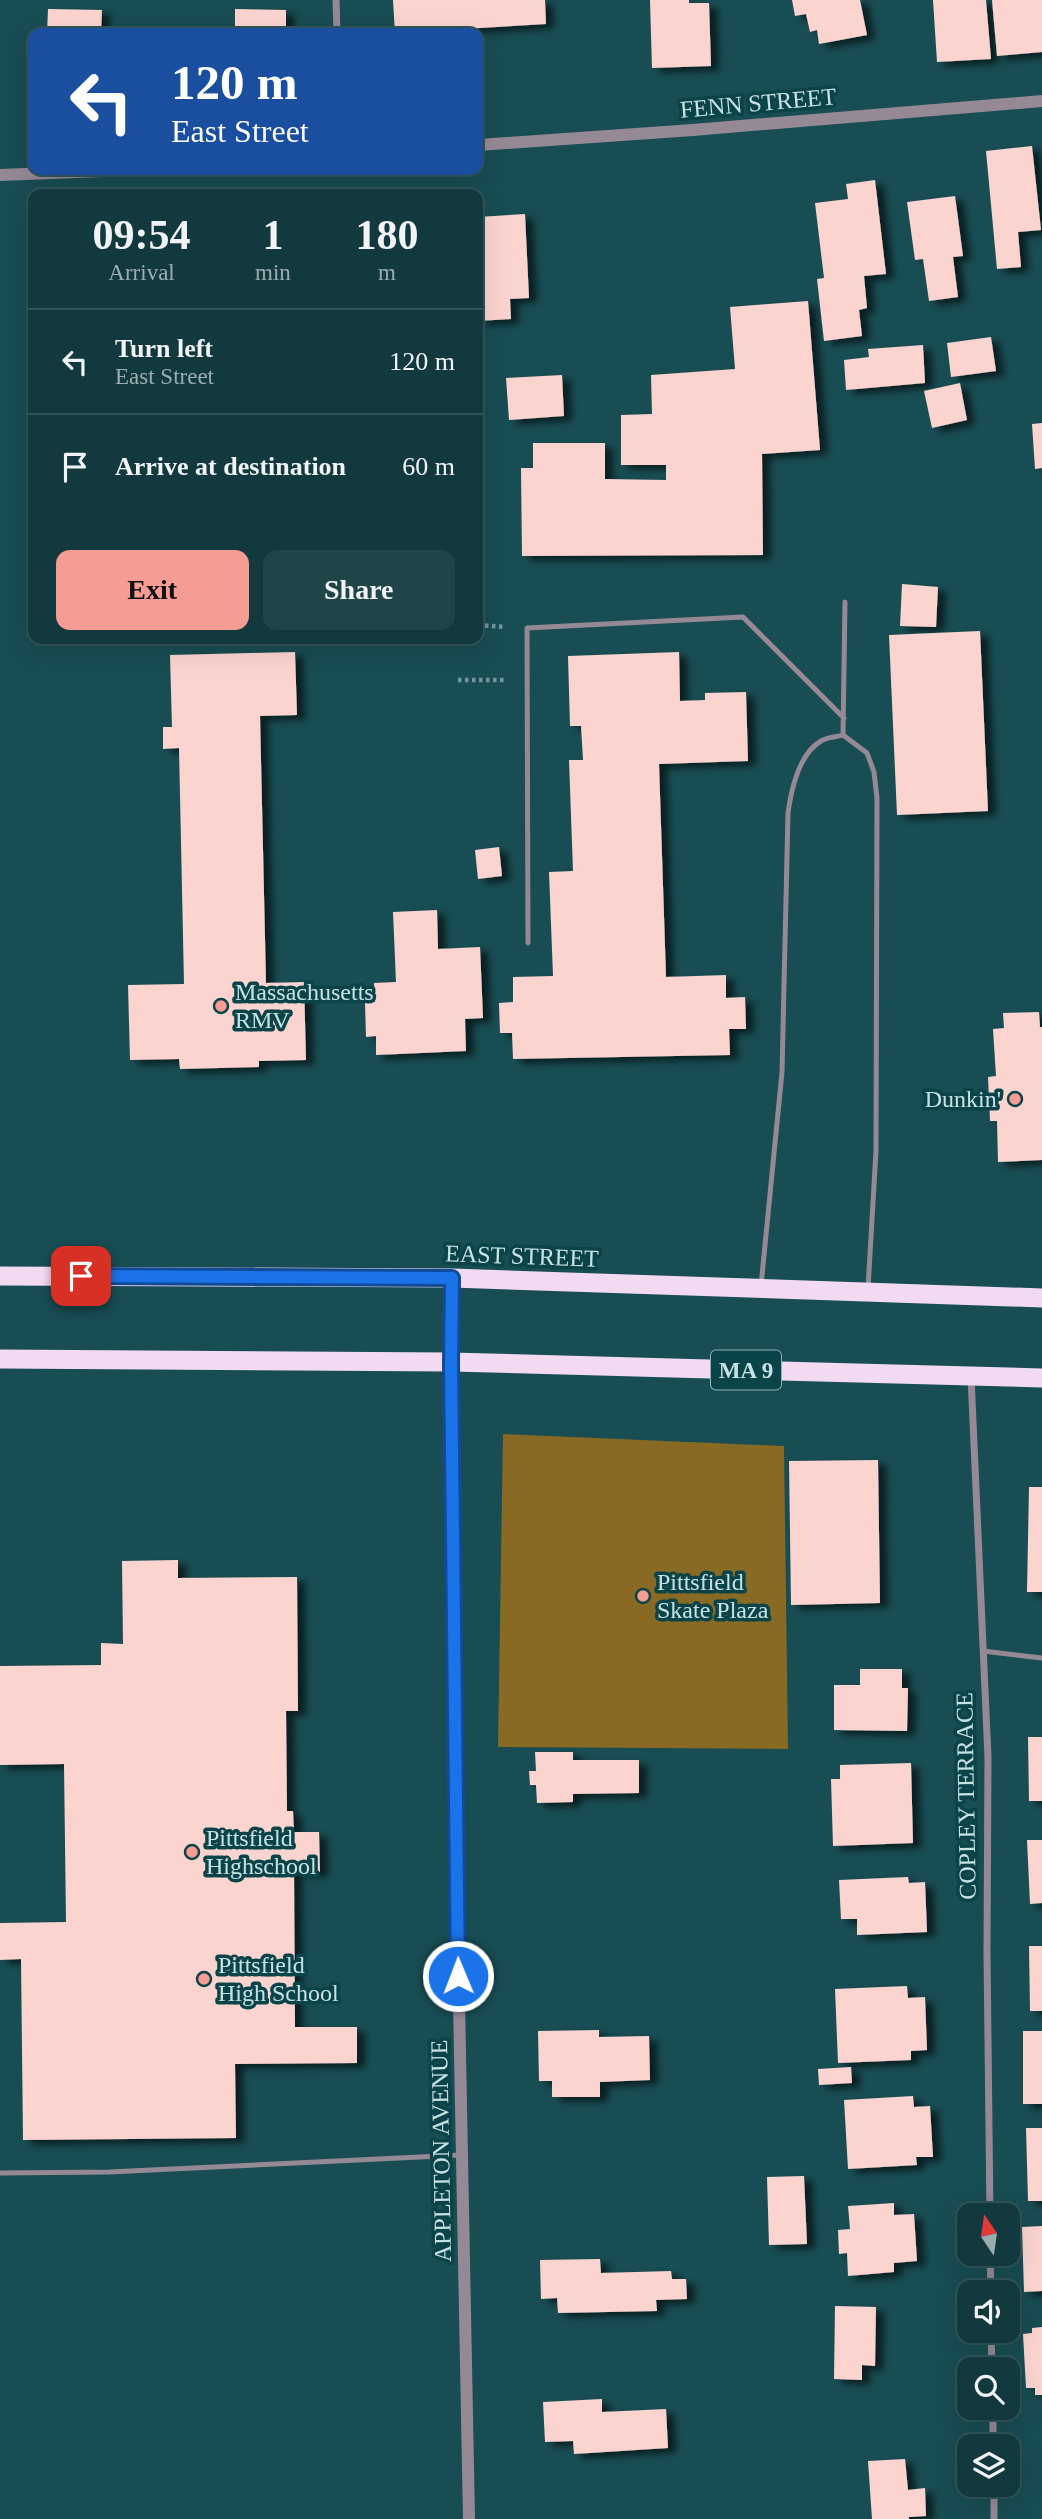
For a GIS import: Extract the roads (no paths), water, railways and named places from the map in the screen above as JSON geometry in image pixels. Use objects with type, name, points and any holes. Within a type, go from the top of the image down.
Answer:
[{"type":"highway","name":"EAST STREET","points":[[0,1276],[452,1278],[1042,1298]]},
{"type":"highway","name":"MA 9","points":[[0,1359],[451,1362],[1042,1378]]},
{"type":"street","points":[[336,0],[337,28]]},
{"type":"street","name":"FENN STREET","points":[[483,145],[1042,101]]},
{"type":"street","points":[[0,176],[28,175]]},
{"type":"street","name":"APPLETON AVENUE","points":[[452,1278],[461,2155],[470,2519]]},
{"type":"street","name":"COPLEY TERRACE","points":[[971,1376],[988,1757],[990,2203]]},
{"type":"street","points":[[994,2497],[994,2519]]},
{"type":"lane","points":[[843,735],[845,602]]},
{"type":"lane","points":[[528,943],[527,628],[743,617],[844,718]]},
{"type":"lane","points":[[761,1287],[782,1072],[788,813],[792,785],[805,759],[821,741],[843,735]]},
{"type":"lane","points":[[843,735],[867,753],[874,772],[877,798],[876,1151],[868,1291]]},
{"type":"lane","points":[[983,1651],[1042,1658]]},
{"type":"lane","points":[[0,2173],[109,2172],[461,2155]]},
{"type":"place","name":"Massachusetts RMV","points":[[221,1006]]},
{"type":"place","name":"Dunkin'","points":[[1015,1099]]},
{"type":"place","name":"Pittsfield Skate Plaza","points":[[643,1596]]},
{"type":"place","name":"Pittsfield Highschool","points":[[192,1852]]},
{"type":"place","name":"Pittsfield High School","points":[[204,1979]]}]
